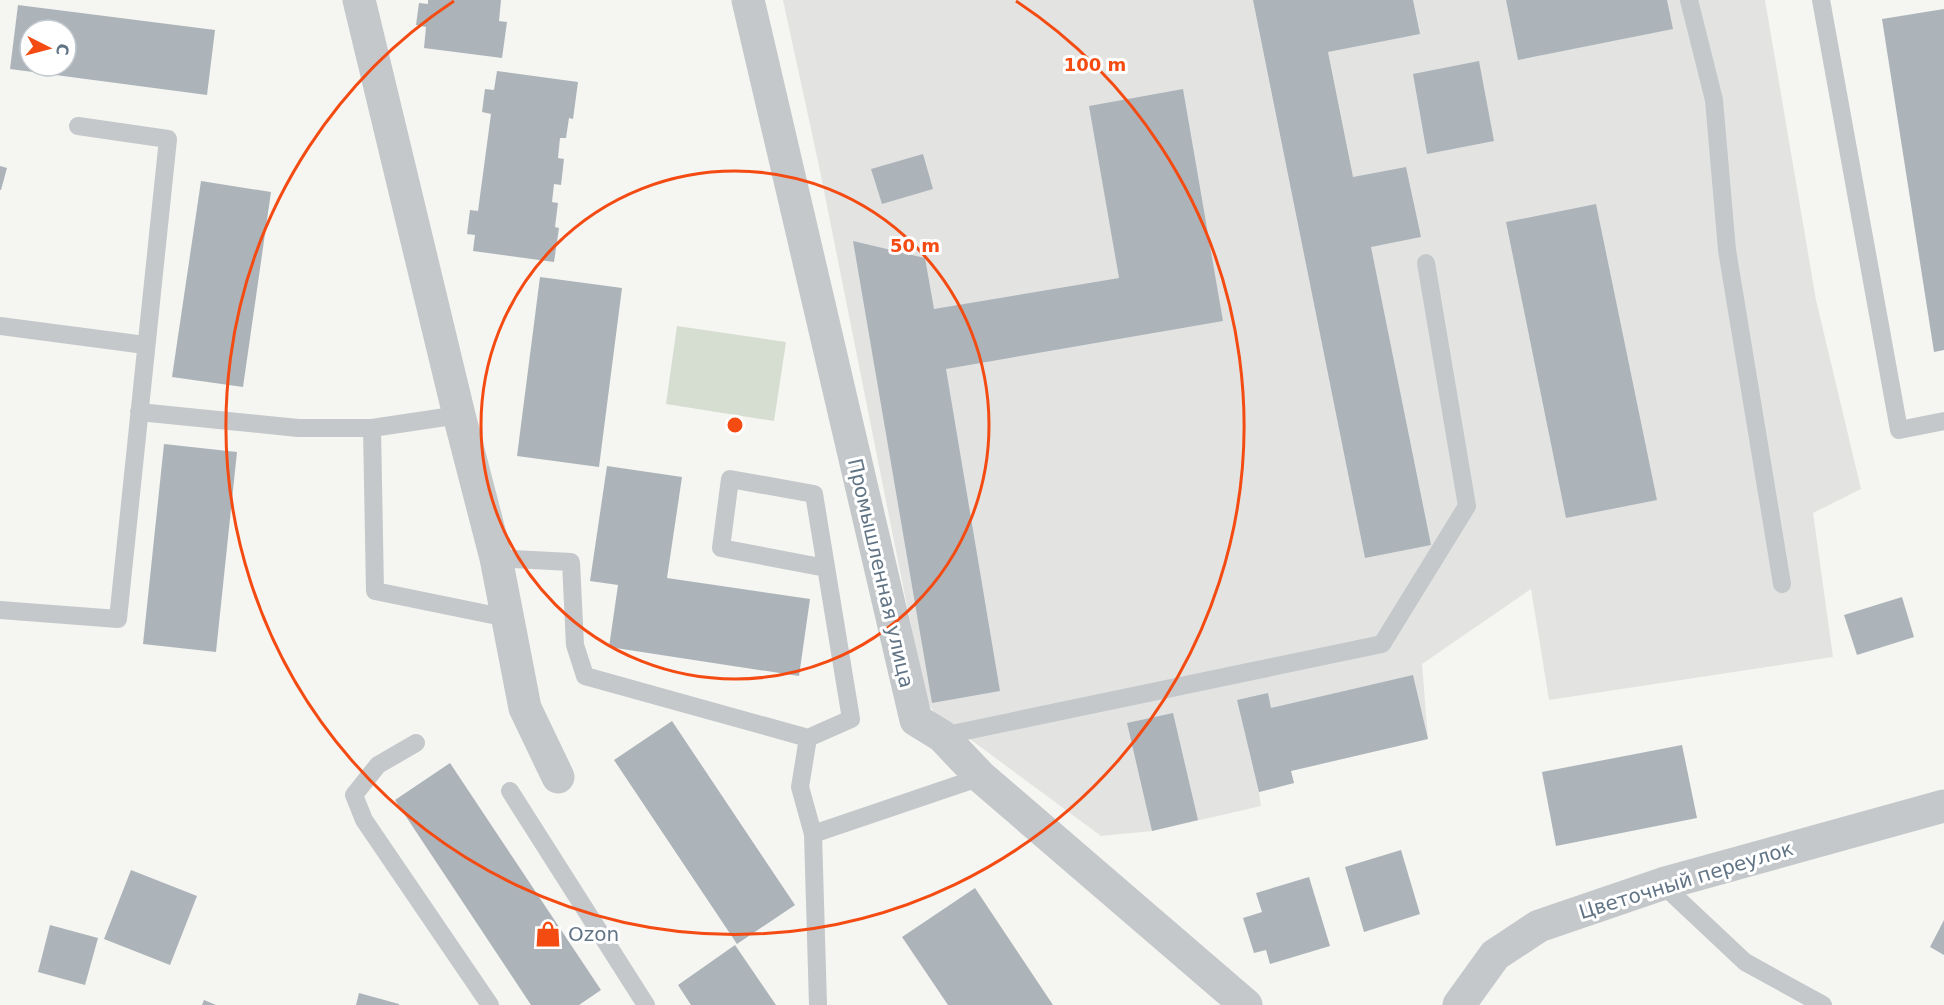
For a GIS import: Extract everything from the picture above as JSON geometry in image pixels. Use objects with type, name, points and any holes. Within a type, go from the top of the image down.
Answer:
[{"type":"street","points":[[359,0],[459,415],[496,558],[525,708],[558,777]]},
{"type":"street","name":"Промышленная улица","points":[[748,0],[915,720],[942,736],[981,777],[1246,1005]]},
{"type":"street","name":"Цветочный переулок","points":[[1459,1005],[1495,955],[1539,926],[1662,884],[1944,806]]},
{"type":"lane","points":[[1689,0],[1714,100],[1727,250],[1782,584]]},
{"type":"lane","points":[[1821,0],[1899,430],[1944,421]]},
{"type":"lane","points":[[0,610],[118,619],[168,139],[78,126]]},
{"type":"lane","points":[[942,736],[1382,644],[1467,506],[1426,263]]},
{"type":"lane","points":[[0,326],[145,345]]},
{"type":"lane","points":[[139,412],[298,428],[372,428],[459,415]]},
{"type":"lane","points":[[372,428],[375,591],[507,618]]},
{"type":"lane","points":[[496,558],[571,562],[575,645],[585,676],[808,738],[851,719],[814,494],[730,479],[721,548],[826,568]]},
{"type":"lane","points":[[808,738],[800,787],[813,834],[818,1005]]},
{"type":"lane","points":[[416,743],[378,765],[354,795],[364,820],[490,1005]]},
{"type":"lane","points":[[813,834],[981,777]]},
{"type":"lane","points":[[510,790],[646,1005]]},
{"type":"lane","points":[[1662,884],[1745,962],[1823,1005]]},
{"type":"shaded area","points":[[783,0],[1765,0],[1816,300],[1861,489],[1813,513],[1833,657],[1549,700],[1531,589],[1422,664],[1428,739],[1291,771],[1294,783],[1259,792],[1261,806],[1152,831],[1101,836],[936,714],[926,701],[819,166]]},
{"type":"shaded area","points":[[677,326],[786,342],[774,421],[666,404]]},
{"type":"building","points":[[428,0],[501,0],[499,21],[507,22],[502,58],[424,48],[426,27],[416,25],[419,3],[428,4]]},
{"type":"building","points":[[1253,0],[1413,0],[1420,34],[1328,52],[1353,177],[1406,167],[1421,237],[1371,247],[1431,545],[1365,558]]},
{"type":"building","points":[[1506,0],[1667,0],[1673,29],[1518,60]]},
{"type":"building","points":[[18,5],[215,30],[207,95],[78,78],[78,18],[18,18],[18,70],[10,69]]},
{"type":"building","points":[[1944,9],[1944,350],[1934,352],[1882,19]]},
{"type":"building","points":[[1479,61],[1494,141],[1427,154],[1413,74]]},
{"type":"building","points":[[497,71],[578,82],[573,119],[569,118],[566,138],[560,138],[558,158],[564,159],[561,185],[554,184],[552,202],[558,203],[555,227],[559,228],[554,262],[473,251],[475,235],[467,234],[470,210],[478,211],[491,114],[482,112],[485,89],[494,90]]},
{"type":"building","points":[[1183,89],[1223,321],[946,369],[1000,691],[932,703],[853,241],[925,258],[934,309],[1119,278],[1089,106]]},
{"type":"building","points":[[923,154],[933,189],[882,204],[871,169]]},
{"type":"building","points":[[0,166],[7,168],[1,190],[0,190]]},
{"type":"building","points":[[201,181],[271,192],[243,387],[172,377]]},
{"type":"building","points":[[1596,204],[1657,500],[1566,518],[1506,222]]},
{"type":"building","points":[[540,277],[622,288],[599,467],[517,456]]},
{"type":"building","points":[[164,444],[237,452],[216,652],[143,644]]},
{"type":"building","points":[[607,466],[682,477],[667,578],[810,599],[799,676],[609,647],[618,585],[590,581]]},
{"type":"building","points":[[1902,597],[1914,637],[1857,655],[1844,615]]},
{"type":"building","points":[[1413,675],[1428,739],[1291,771],[1294,783],[1259,792],[1237,700],[1268,693],[1271,708]]},
{"type":"building","points":[[1173,713],[1198,820],[1152,831],[1127,723]]},
{"type":"building","points":[[672,721],[795,905],[737,944],[614,760]]},
{"type":"building","points":[[1682,745],[1697,818],[1556,846],[1542,772]]},
{"type":"building","points":[[450,763],[601,990],[579,1005],[531,1005],[395,800]]},
{"type":"building","points":[[1401,850],[1420,914],[1364,932],[1345,867]]},
{"type":"building","points":[[131,870],[197,896],[170,965],[104,939]]},
{"type":"building","points":[[1309,877],[1330,946],[1270,964],[1266,950],[1254,953],[1243,918],[1262,912],[1256,893]]},
{"type":"building","points":[[975,888],[1053,1005],[948,1005],[902,937]]},
{"type":"building","points":[[1944,920],[1944,955],[1930,947]]},
{"type":"building","points":[[50,925],[98,938],[85,985],[38,972]]},
{"type":"building","points":[[735,945],[776,1005],[691,1005],[678,985]]},
{"type":"building","points":[[359,993],[399,1004],[399,1005],[356,1005]]},
{"type":"building","points":[[204,1000],[216,1005],[202,1005]]},
{"type":"place","name":"Ozon","points":[[548,934]]}]
